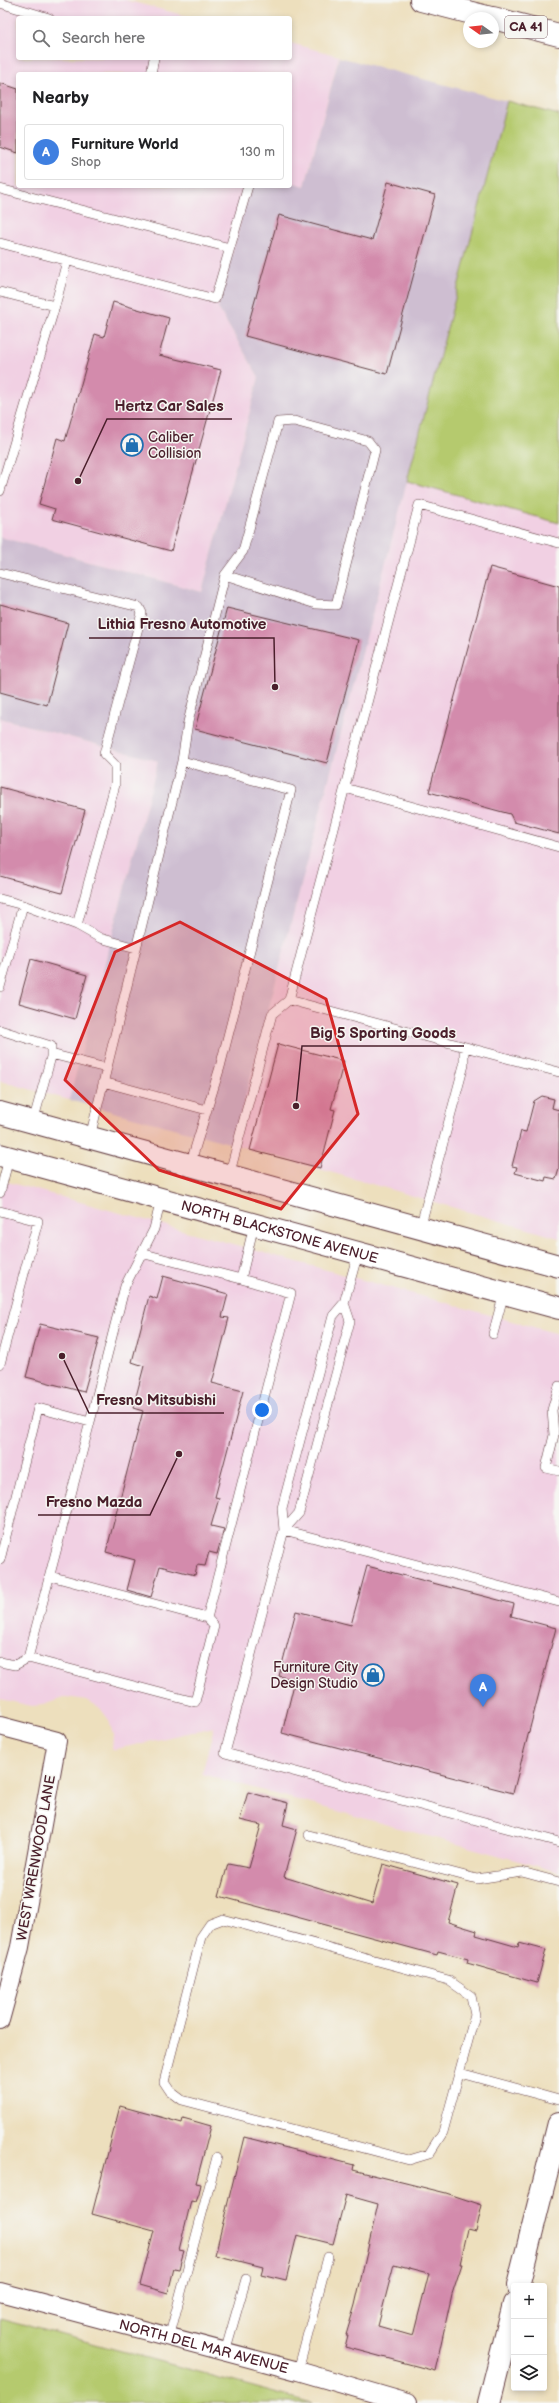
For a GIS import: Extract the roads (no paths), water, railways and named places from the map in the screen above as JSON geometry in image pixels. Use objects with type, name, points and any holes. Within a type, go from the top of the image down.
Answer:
[{"type":"main road","name":"CA 41","points":[[422,0],[469,12]]},
{"type":"main road","name":"CA 41","points":[[499,20],[559,36]]},
{"type":"main road","points":[[0,1113],[559,1266]]},
{"type":"main road","name":"NORTH BLACKSTONE AVENUE","points":[[5,1156],[559,1308]]},
{"type":"main road","points":[[519,2283],[556,2148],[559,2123]]},
{"type":"main road","points":[[489,2403],[511,2316]]},
{"type":"street","name":"WEST WRENWOOD LANE","points":[[0,1726],[57,1741],[20,1947],[0,2020]]},
{"type":"street","name":"NORTH DEL MAR AVENUE","points":[[0,2292],[298,2371],[408,2403]]},
{"type":"lane","points":[[0,3],[42,16]]},
{"type":"lane","points":[[151,72],[154,60]]},
{"type":"lane","points":[[0,243],[215,299],[247,188]]},
{"type":"lane","points":[[0,189],[230,248]]},
{"type":"lane","points":[[0,491],[4,458],[55,306],[67,261]]},
{"type":"lane","points":[[0,292],[55,306]]},
{"type":"lane","points":[[90,1137],[182,761],[188,722],[225,575],[243,551],[278,422],[294,421],[368,441],[376,450],[336,605],[316,604],[225,575]]},
{"type":"lane","points":[[229,1176],[272,1014],[289,1000],[419,505],[559,543]]},
{"type":"lane","points":[[0,573],[139,607],[142,613],[104,754],[115,765],[115,785],[77,925]]},
{"type":"lane","points":[[182,761],[291,790],[207,1110],[190,1165]]},
{"type":"lane","points":[[345,788],[559,847]]},
{"type":"lane","points":[[0,899],[23,905],[77,925],[100,938],[136,948]]},
{"type":"lane","points":[[0,987],[23,905]]},
{"type":"lane","points":[[289,1000],[559,1072]]},
{"type":"lane","points":[[0,1030],[51,1046],[51,1054],[33,1122]]},
{"type":"lane","points":[[420,1228],[464,1065],[464,1047]]},
{"type":"lane","points":[[51,1054],[106,1068]]},
{"type":"lane","points":[[103,1082],[207,1110]]},
{"type":"lane","points":[[0,1193],[5,1156]]},
{"type":"lane","points":[[28,1658],[125,1286],[154,1229],[161,1199]]},
{"type":"lane","points":[[0,1211],[38,1220],[0,1364]]},
{"type":"lane","points":[[241,1279],[254,1225]]},
{"type":"lane","points":[[141,1253],[291,1293],[208,1618]]},
{"type":"lane","points":[[358,1253],[344,1303],[333,1316],[282,1508],[284,1530],[225,1753],[559,1842]]},
{"type":"lane","points":[[493,1334],[504,1293]]},
{"type":"lane","points":[[284,1530],[298,1513],[301,1505],[350,1320],[344,1303]]},
{"type":"lane","points":[[559,1386],[552,1410],[554,1434],[546,1468],[559,1471]]},
{"type":"lane","points":[[0,1560],[38,1408],[90,1422]]},
{"type":"lane","points":[[284,1530],[559,1602]]},
{"type":"lane","points":[[0,1662],[15,1665],[28,1658],[195,1702],[214,1626],[208,1618],[50,1576]]},
{"type":"lane","points":[[308,1835],[477,1880],[522,1872],[559,1882]]},
{"type":"lane","points":[[223,1919],[448,1980],[460,1987],[471,1996],[475,2015],[460,2074],[443,2132],[429,2154],[409,2160],[182,2100],[170,2091],[164,2082],[201,1938],[210,1924],[223,1919]]},
{"type":"lane","points":[[460,2074],[559,2100]]},
{"type":"lane","points":[[169,2338],[217,2156]]},
{"type":"lane","points":[[298,2371],[328,2257]]},
{"type":"lane","points":[[225,2352],[246,2279]]},
{"type":"place","name":"Caliber Collision","points":[[132,445]]},
{"type":"place","name":"Hertz Car Sales","points":[[78,481]]},
{"type":"place","name":"Lithia Fresno Automotive","points":[[275,687]]},
{"type":"place","name":"Big 5 Sporting Goods","points":[[296,1106]]},
{"type":"place","name":"Fresno Mitsubishi","points":[[62,1356]]},
{"type":"place","name":"Fresno Mazda","points":[[179,1454]]},
{"type":"place","name":"Furniture City Design Studio","points":[[373,1675]]},
{"type":"place","name":"Furniture World","points":[[483,1707]]}]
